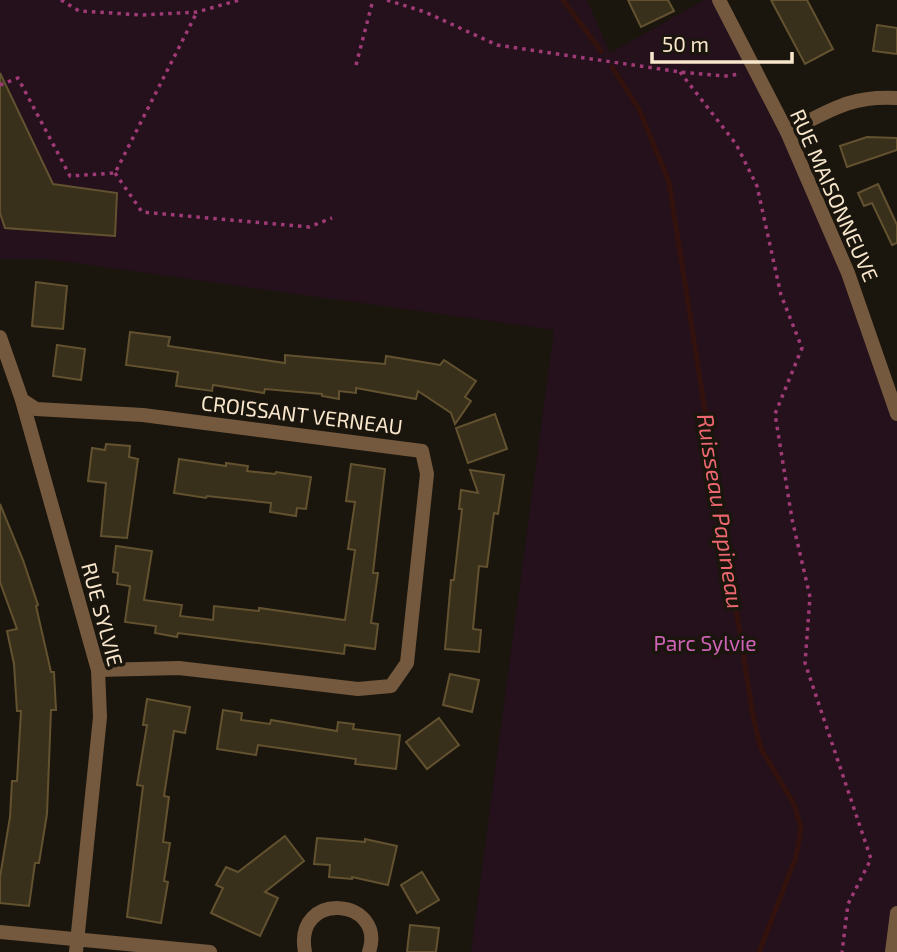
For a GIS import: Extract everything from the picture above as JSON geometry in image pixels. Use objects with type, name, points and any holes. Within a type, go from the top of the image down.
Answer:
[{"type":"street","name":"RUE MAISONNEUVE","points":[[719,0],[787,132],[848,273],[897,414]]},
{"type":"street","points":[[787,132],[850,101],[877,97],[897,98]]},
{"type":"street","name":"RUE SYLVIE","points":[[0,337],[22,400],[98,670],[100,718],[77,946]]},
{"type":"street","name":"CROISSANT VERNEAU","points":[[22,400],[36,409],[143,415],[422,451],[427,474],[407,663],[391,686],[358,689],[179,668],[98,670]]},
{"type":"street","points":[[305,952],[305,930],[311,919],[330,907],[342,907],[363,918],[371,937],[369,952]]},
{"type":"street","points":[[892,952],[897,913]]},
{"type":"street","points":[[0,932],[77,946],[210,952]]},
{"type":"path","points":[[61,0],[79,11],[143,15],[197,12],[239,0]]},
{"type":"path","points":[[356,65],[373,0]]},
{"type":"path","points":[[387,0],[425,12],[497,45],[680,72],[725,76],[756,72]]},
{"type":"path","points":[[115,173],[197,12]]},
{"type":"path","points":[[680,72],[736,144],[757,186],[780,295],[802,348],[775,414],[792,519],[810,597],[805,663],[871,859],[848,904],[842,952]]},
{"type":"path","points":[[0,85],[18,78],[70,176],[115,173]]},
{"type":"path","points":[[115,173],[142,212],[309,228],[332,218]]},
{"type":"green space","name":"Parc Sylvie","points":[[0,0],[587,0],[610,53],[704,0],[719,0],[787,132],[897,414],[897,912],[892,952],[471,952],[554,330],[46,259],[0,259]]},
{"type":"building","points":[[628,0],[668,0],[674,11],[641,27]]},
{"type":"building","points":[[771,0],[807,0],[833,49],[805,64]]},
{"type":"building","points":[[877,25],[897,28],[897,54],[873,51]]},
{"type":"building","points":[[0,73],[53,184],[117,193],[115,236],[5,228],[0,213]]},
{"type":"building","points":[[867,137],[897,138],[897,150],[847,167],[840,146]]},
{"type":"building","points":[[878,184],[897,225],[897,243],[892,245],[872,203],[864,206],[858,193]]},
{"type":"building","points":[[36,282],[67,286],[63,329],[32,326]]},
{"type":"building","points":[[130,332],[170,337],[168,346],[285,363],[285,355],[385,364],[386,356],[440,365],[444,360],[476,381],[465,397],[471,401],[455,424],[451,413],[418,391],[416,399],[356,388],[356,393],[339,391],[339,399],[322,394],[265,389],[264,393],[213,385],[212,391],[176,386],[178,372],[126,365]]},
{"type":"building","points":[[57,345],[85,349],[81,380],[53,376]]},
{"type":"building","points":[[495,414],[507,449],[468,463],[456,428]]},
{"type":"building","points":[[106,444],[130,446],[129,457],[138,459],[127,538],[101,536],[106,483],[88,481],[92,448],[105,450]]},
{"type":"building","points":[[179,459],[226,466],[226,463],[248,466],[247,471],[311,477],[306,509],[297,508],[296,516],[270,512],[271,503],[174,493]]},
{"type":"building","points":[[351,464],[385,469],[373,573],[378,573],[371,623],[378,624],[375,649],[345,645],[344,654],[178,633],[177,637],[155,633],[156,626],[125,622],[130,586],[117,584],[118,573],[113,572],[116,546],[152,551],[144,600],[182,605],[180,616],[213,620],[214,606],[259,611],[259,608],[345,620],[355,550],[348,549],[355,502],[346,501]]},
{"type":"building","points":[[470,470],[504,475],[498,514],[494,513],[487,567],[479,566],[473,629],[481,630],[479,652],[445,649],[451,580],[454,580],[462,509],[459,509],[461,490],[478,493]]},
{"type":"building","points":[[0,504],[38,605],[36,606],[51,672],[54,672],[56,710],[51,710],[47,814],[39,863],[35,863],[29,906],[0,903],[0,877],[10,817],[12,781],[17,781],[21,711],[17,711],[14,664],[7,631],[17,629],[0,582]]},
{"type":"building","points":[[450,674],[479,680],[472,712],[443,705]]},
{"type":"building","points":[[147,699],[190,707],[185,733],[174,731],[164,796],[169,797],[163,842],[170,843],[164,881],[168,882],[161,923],[127,917],[143,786],[137,785],[147,725],[143,725]]},
{"type":"building","points":[[223,710],[242,713],[241,720],[270,724],[271,720],[337,731],[338,722],[354,724],[353,729],[400,735],[396,769],[355,764],[356,759],[258,745],[256,755],[217,749]]},
{"type":"building","points":[[439,718],[459,745],[427,769],[406,742]]},
{"type":"building","points":[[285,836],[304,861],[265,892],[278,898],[260,936],[211,913],[223,888],[216,885],[226,867],[238,872]]},
{"type":"building","points":[[317,838],[365,842],[365,839],[397,846],[388,885],[352,877],[329,877],[330,865],[314,864]]},
{"type":"building","points":[[422,872],[439,900],[417,913],[401,885]]},
{"type":"building","points":[[410,925],[439,928],[436,952],[407,952]]},
{"type":"waterway","name":"Ruisseau Papineau","points":[[563,0],[601,51]]},
{"type":"waterway","name":"Ruisseau Papineau","points":[[612,67],[639,109],[669,182],[753,716],[761,749],[795,806],[801,829],[796,857],[759,952]]}]
